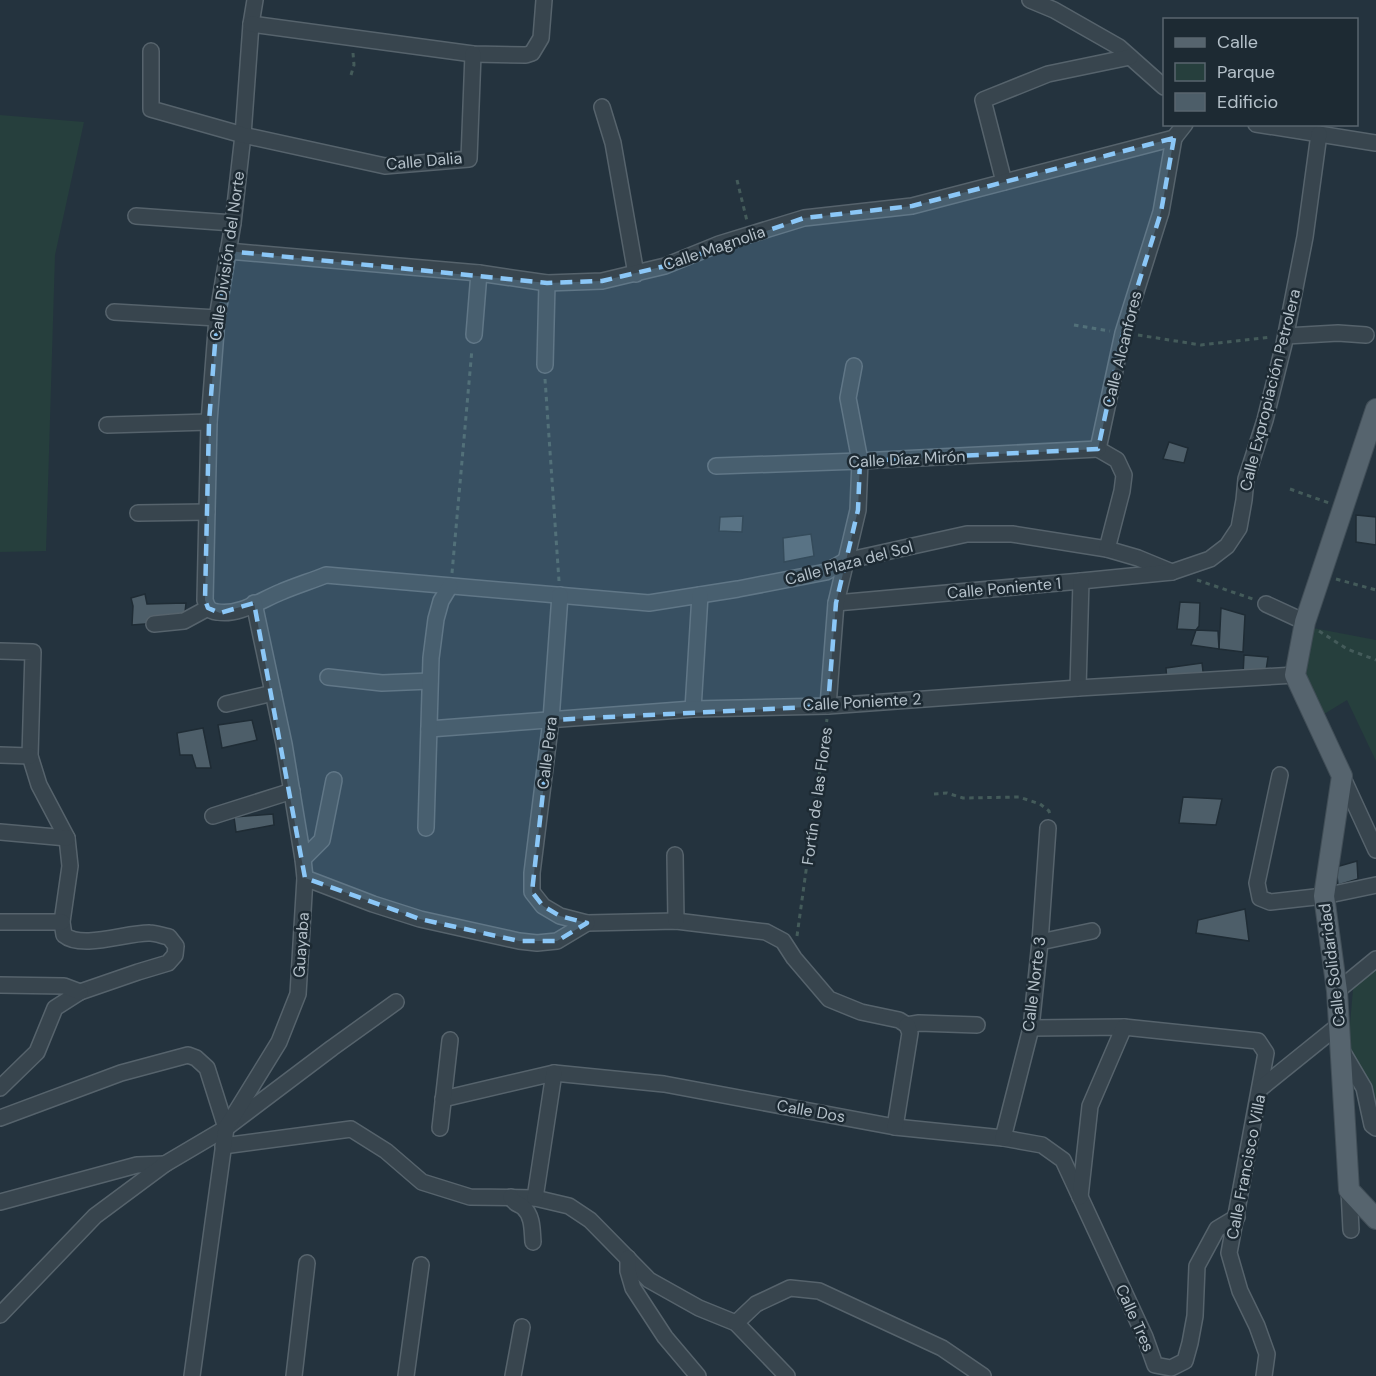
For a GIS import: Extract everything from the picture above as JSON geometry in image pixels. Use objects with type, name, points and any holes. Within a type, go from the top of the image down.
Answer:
[{"type":"main road","points":[[1342,776],[1295,675],[1305,622],[1319,575],[1376,409]]},
{"type":"main road","name":"Calle Solidaridad","points":[[1342,776],[1324,896],[1340,1025],[1349,1190]]},
{"type":"main road","points":[[1349,1190],[1376,1219]]},
{"type":"street","name":"Calle División del Norte","points":[[208,608],[205,600],[209,422],[217,318],[233,224],[255,0]]},
{"type":"street","points":[[251,24],[473,54],[526,55],[532,53],[541,38],[544,0]]},
{"type":"street","points":[[1030,0],[1073,20],[1119,47],[1163,86]]},
{"type":"street","points":[[152,51],[151,109],[243,135]]},
{"type":"street","name":"Calle Dalia","points":[[243,135],[385,166],[469,159],[473,54]]},
{"type":"street","points":[[1004,182],[983,100],[1048,74],[1130,57]]},
{"type":"street","points":[[602,107],[613,143],[636,274]]},
{"type":"street","points":[[1174,138],[1183,126]]},
{"type":"street","points":[[1269,126],[1376,143]]},
{"type":"street","name":"Calle Expropiación Petrolera","points":[[1172,572],[1210,558],[1227,546],[1239,528],[1246,478],[1265,420],[1286,336],[1305,237],[1319,134]]},
{"type":"street","name":"Calle Magnolia","points":[[228,251],[479,273],[547,283],[602,281],[665,266],[719,244],[804,218],[912,206],[1174,138]]},
{"type":"street","name":"Calle Alcanfores","points":[[1098,449],[1123,333],[1161,212],[1174,138]]},
{"type":"street","points":[[136,216],[233,224]]},
{"type":"street","points":[[474,335],[479,273]]},
{"type":"street","points":[[544,365],[547,283]]},
{"type":"street","points":[[114,312],[217,318]]},
{"type":"street","points":[[1286,336],[1338,333],[1366,335]]},
{"type":"street","name":"Fortín de las Flores","points":[[828,706],[836,603],[858,510],[860,461],[848,398],[854,366]]},
{"type":"street","points":[[107,425],[209,422]]},
{"type":"street","points":[[1098,449],[1117,460],[1124,475],[1107,549]]},
{"type":"street","name":"Calle Díaz Mirón","points":[[716,466],[1098,449]]},
{"type":"street","points":[[138,513],[207,512]]},
{"type":"street","name":"Calle Plaza del Sol","points":[[208,608],[220,613],[236,612],[326,575],[649,603],[826,572],[845,561],[967,534],[1012,534],[1107,549],[1138,558],[1172,572]]},
{"type":"street","name":"Calle Poniente 1","points":[[836,603],[1172,572]]},
{"type":"street","points":[[1078,688],[1081,581]]},
{"type":"street","points":[[426,828],[431,658],[441,601],[450,586]]},
{"type":"street","name":"Calle Pera","points":[[560,595],[552,720],[532,873],[532,892],[543,906],[560,916],[587,923]]},
{"type":"street","points":[[693,709],[700,595]]},
{"type":"street","name":"Guayaba","points":[[226,1128],[279,1042],[298,994],[305,878],[284,744],[254,603]]},
{"type":"street","points":[[1266,604],[1305,622]]},
{"type":"street","points":[[154,624],[184,621],[208,608]]},
{"type":"street","points":[[0,651],[33,652],[30,756],[39,785],[67,838],[70,866],[62,922],[64,935],[69,940],[98,941],[150,933],[169,937],[176,946],[175,955],[168,963],[80,992],[56,1008],[36,1052],[0,1088]]},
{"type":"street","name":"Calle Poniente 2","points":[[429,729],[693,709],[828,706],[1295,675]]},
{"type":"street","points":[[328,677],[382,683],[430,681]]},
{"type":"street","points":[[226,704],[273,693]]},
{"type":"street","points":[[0,755],[30,756]]},
{"type":"street","points":[[1280,775],[1257,883],[1260,898],[1270,902],[1324,896],[1376,885]]},
{"type":"street","points":[[1342,776],[1376,850]]},
{"type":"street","points":[[303,859],[322,840],[334,780]]},
{"type":"street","points":[[213,816],[292,791]]},
{"type":"street","name":"Calle Norte 3","points":[[1003,1138],[1031,1028],[1048,828]]},
{"type":"street","points":[[0,832],[67,838]]},
{"type":"street","points":[[675,855],[676,921]]},
{"type":"street","points":[[305,878],[420,919],[519,941],[537,943],[558,940],[587,923],[676,921],[766,932],[783,941],[794,958],[829,999],[861,1012],[899,1020],[908,1025],[919,1023],[977,1026]]},
{"type":"street","points":[[0,922],[62,922]]},
{"type":"street","points":[[1040,942],[1092,931]]},
{"type":"street","points":[[1337,991],[1376,959]]},
{"type":"street","points":[[0,985],[64,986],[80,992]]},
{"type":"street","points":[[0,1315],[95,1216],[165,1164],[226,1128],[396,1002]]},
{"type":"street","points":[[895,1127],[910,1033],[908,1025]]},
{"type":"street","name":"Calle Francisco Villa","points":[[1264,1376],[1267,1354],[1257,1326],[1240,1291],[1229,1253],[1261,1088],[1340,1025]]},
{"type":"street","points":[[1080,1197],[1090,1106],[1124,1027]]},
{"type":"street","points":[[1031,1028],[1124,1027],[1258,1041],[1266,1053],[1261,1088]]},
{"type":"street","points":[[440,1128],[450,1040]]},
{"type":"street","points":[[1341,1049],[1364,1088],[1371,1125],[1376,1128]]},
{"type":"street","points":[[0,1118],[122,1073],[188,1055],[196,1058],[207,1068],[226,1128],[192,1376]]},
{"type":"street","points":[[443,1099],[554,1073],[535,1198]]},
{"type":"street","name":"Calle Dos","points":[[554,1073],[664,1084],[895,1127],[1042,1144],[1063,1160]]},
{"type":"street","points":[[224,1146],[351,1129],[386,1151],[422,1182],[470,1197],[535,1198],[569,1206],[591,1220],[650,1280],[699,1308],[736,1323],[787,1376]]},
{"type":"street","name":"Calle Tres","points":[[1063,1160],[1145,1337],[1155,1365],[1172,1368],[1185,1360],[1195,1316],[1197,1266],[1217,1229],[1237,1217]]},
{"type":"street","points":[[0,1202],[137,1165],[165,1164]]},
{"type":"street","points":[[1349,1190],[1351,1230]]},
{"type":"street","points":[[511,1197],[514,1203],[529,1215],[533,1242]]},
{"type":"street","points":[[628,1258],[628,1271],[633,1288],[665,1337],[698,1376]]},
{"type":"street","points":[[294,1376],[307,1263]]},
{"type":"street","points":[[406,1376],[421,1265]]},
{"type":"street","points":[[736,1323],[756,1304],[790,1288],[819,1291],[942,1348],[983,1376]]},
{"type":"street","points":[[513,1376],[522,1327]]},
{"type":"path","points":[[351,75],[354,65],[355,38]]},
{"type":"path","points":[[737,180],[751,234]]},
{"type":"path","points":[[1074,325],[1201,345],[1286,336]]},
{"type":"path","points":[[450,586],[474,335]]},
{"type":"path","points":[[544,365],[560,595]]},
{"type":"path","points":[[1290,489],[1342,508]]},
{"type":"path","points":[[1172,572],[1266,604]]},
{"type":"path","points":[[1319,575],[1376,590]]},
{"type":"path","points":[[1305,622],[1347,649],[1376,660]]},
{"type":"path","name":"Fortín de las Flores","points":[[794,958],[828,706]]},
{"type":"path","points":[[934,794],[947,793],[963,798],[1019,797],[1040,804],[1049,811],[1051,820],[1048,828]]},
{"type":"highlighted area","points":[[1174,138],[1161,212],[1123,333],[1098,449],[860,461],[858,510],[836,603],[828,706],[551,720],[532,892],[543,906],[560,916],[587,923],[557,941],[519,941],[420,919],[305,878],[254,603],[220,613],[208,608],[205,600],[209,422],[217,318],[228,251],[547,283],[602,281],[665,266],[804,218],[912,206]]},
{"type":"green space","points":[[0,115],[84,122],[55,255],[46,551],[0,552]]},
{"type":"green space","points":[[1313,628],[1376,640],[1376,761],[1347,700],[1311,722],[1299,694]]},
{"type":"green space","points":[[1376,967],[1376,1128],[1347,1058],[1354,978]]},
{"type":"building","points":[[1169,442],[1188,448],[1184,463],[1163,459]]},
{"type":"building","points":[[1356,515],[1376,517],[1376,545],[1356,542]]},
{"type":"building","points":[[743,516],[742,532],[719,531],[720,517]]},
{"type":"building","points":[[811,534],[814,556],[784,562],[783,538]]},
{"type":"building","points":[[145,594],[147,604],[186,603],[184,621],[132,625],[131,598]]},
{"type":"building","points":[[1180,602],[1200,603],[1199,626],[1196,630],[1177,629]]},
{"type":"building","points":[[1221,608],[1245,615],[1243,652],[1219,649]]},
{"type":"building","points":[[1196,630],[1218,631],[1219,649],[1191,645]]},
{"type":"building","points":[[1244,655],[1268,657],[1265,677],[1243,675]]},
{"type":"building","points":[[1202,663],[1204,680],[1167,682],[1166,668]]},
{"type":"building","points":[[252,720],[257,740],[222,748],[218,725]]},
{"type":"building","points":[[203,728],[211,768],[196,768],[192,755],[180,755],[177,733]]},
{"type":"building","points":[[1183,797],[1222,799],[1216,825],[1179,823]]},
{"type":"building","points":[[273,814],[274,825],[236,832],[234,817]]},
{"type":"building","points":[[1357,861],[1358,879],[1338,885],[1336,867]]},
{"type":"building","points":[[1245,909],[1249,941],[1196,933],[1198,920]]}]
